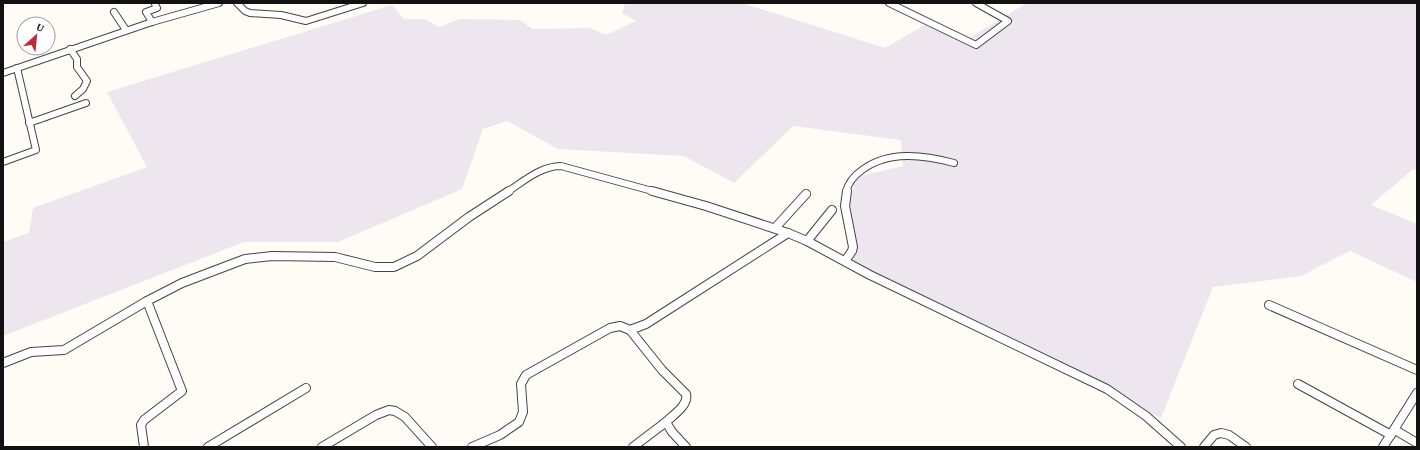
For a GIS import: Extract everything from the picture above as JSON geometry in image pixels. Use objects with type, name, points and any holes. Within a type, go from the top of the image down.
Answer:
[{"type":"street","points":[[3,72],[126,30],[219,3]]},
{"type":"street","points":[[237,3],[245,12],[281,15],[306,21],[363,3]]},
{"type":"street","points":[[346,3],[350,8]]},
{"type":"street","points":[[889,3],[976,45],[1003,26],[1008,20],[976,3]]},
{"type":"street","points":[[152,22],[146,12],[157,8],[155,4]]},
{"type":"street","points":[[114,12],[126,30]]},
{"type":"street","points":[[70,49],[77,59],[76,65],[86,81],[83,89],[75,96]]},
{"type":"street","points":[[3,162],[36,151],[17,68]]},
{"type":"street","points":[[29,123],[86,104]]},
{"type":"street","points":[[845,261],[852,248],[845,200],[848,187],[857,173],[871,165],[898,156],[913,156],[954,163]]},
{"type":"street","points":[[3,363],[31,352],[64,350],[147,301],[200,276],[246,259],[260,257],[334,257],[375,267],[394,267],[417,256],[469,217],[543,169],[552,166],[562,166],[706,206],[775,228],[807,241],[1107,389],[1130,403],[1158,425],[1181,447]]},
{"type":"street","points":[[775,228],[806,194]]},
{"type":"street","points":[[807,241],[832,210]]},
{"type":"street","points":[[630,330],[646,324],[788,233]]},
{"type":"street","points":[[144,447],[141,425],[144,420],[182,391],[147,301]]},
{"type":"street","points":[[1269,305],[1417,370]]},
{"type":"street","points":[[472,447],[488,444],[515,426],[522,417],[524,410],[520,383],[522,378],[610,328],[619,325],[626,326],[630,330],[662,370],[686,394],[686,401],[666,422],[633,447]]},
{"type":"street","points":[[1298,384],[1417,443]]},
{"type":"street","points":[[208,447],[306,388]]},
{"type":"street","points":[[1384,447],[1417,393]]},
{"type":"street","points":[[322,447],[373,416],[388,410],[395,411],[403,416],[432,447]]},
{"type":"street","points":[[666,422],[672,432],[686,447]]},
{"type":"street","points":[[1204,447],[1219,433],[1226,434],[1246,447]]},
{"type":"shaded area","points":[[742,3],[885,48],[926,24],[963,42],[1027,3],[1417,3],[1417,172],[1413,169],[1371,205],[1417,224],[1417,282],[1350,251],[1301,276],[1213,287],[1161,418],[852,265],[847,210],[856,177],[903,166],[901,140],[793,126],[734,183],[684,156],[558,149],[507,121],[483,129],[462,189],[338,242],[244,242],[3,336],[3,242],[29,233],[33,208],[147,167],[107,92],[392,5],[404,19],[425,19],[439,27],[460,19],[520,20],[532,29],[590,28],[606,35],[636,21],[622,13],[625,4]]}]
